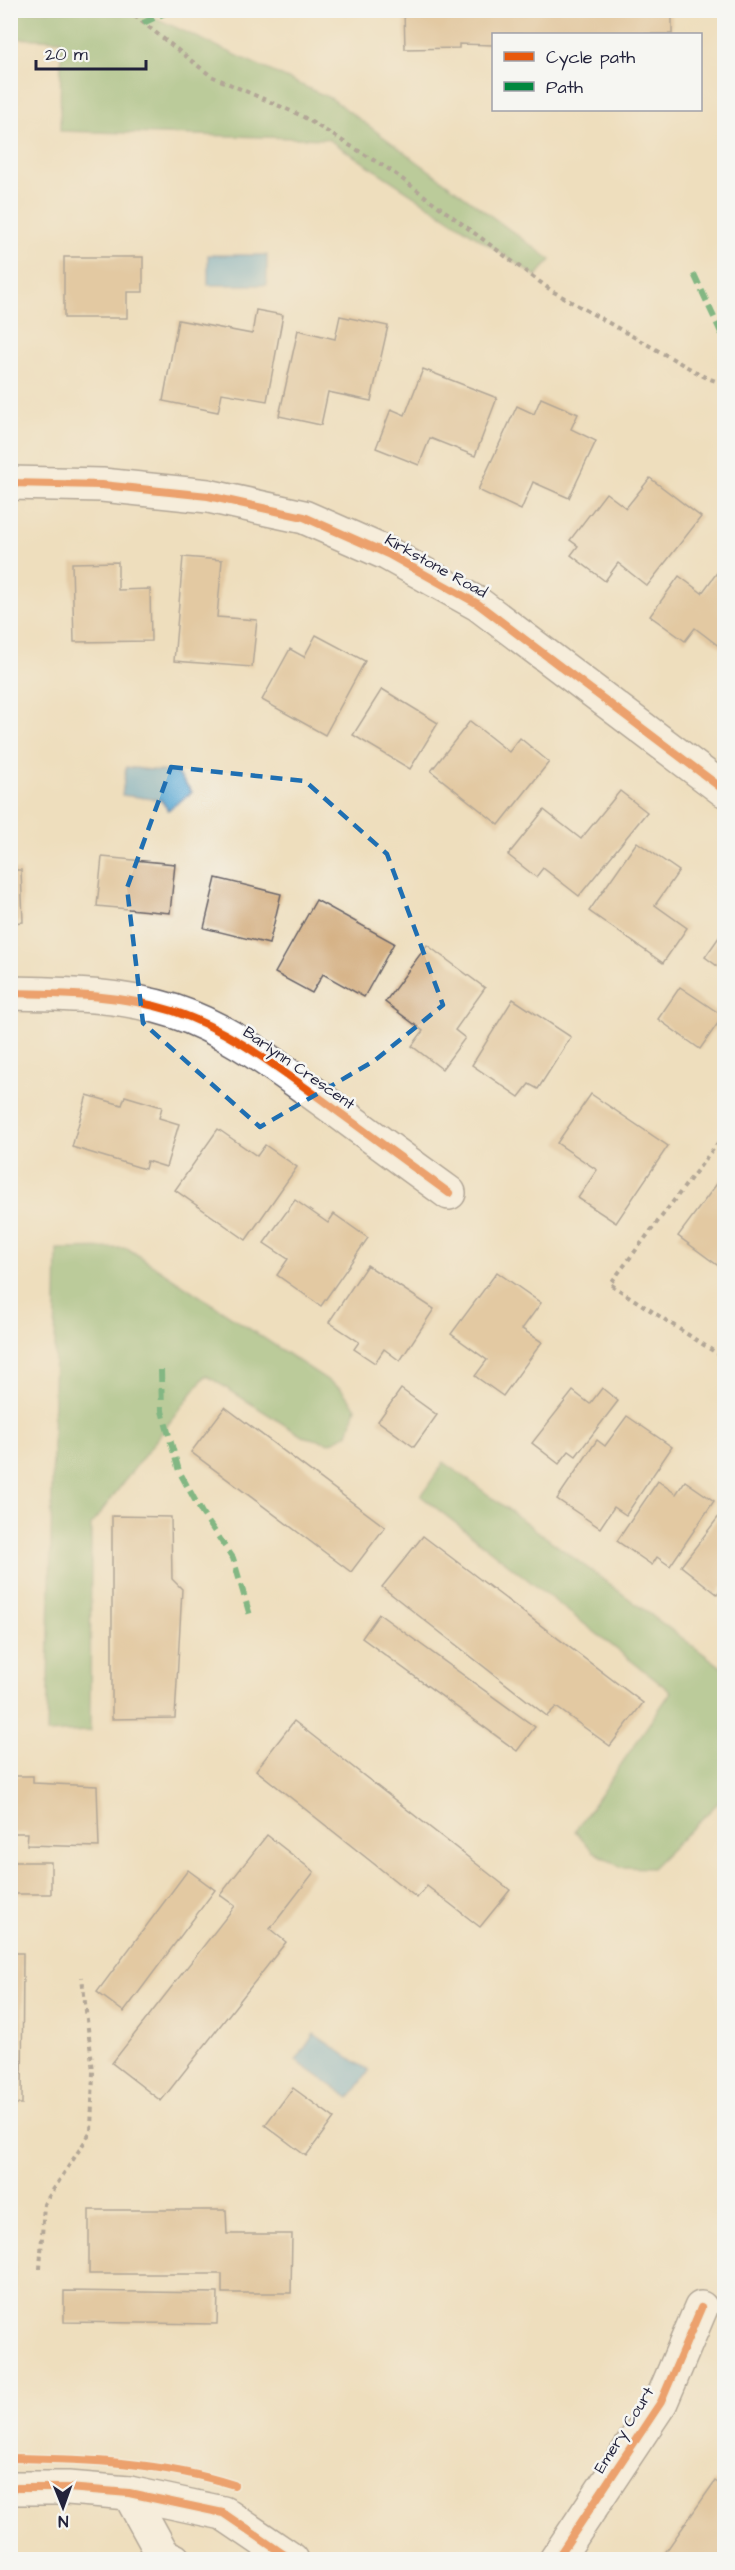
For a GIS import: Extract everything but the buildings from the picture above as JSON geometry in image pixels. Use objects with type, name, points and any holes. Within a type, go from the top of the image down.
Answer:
[{"type":"street","name":"Kirkstone Road","points":[[10,483],[102,485],[208,496],[304,517],[388,554],[478,604],[724,790]]},
{"type":"street","name":"Barlynn Crescent","points":[[10,993],[74,994],[123,998],[173,1011],[215,1028],[255,1051],[449,1193]]},
{"type":"street","name":"Emery Court","points":[[556,2559],[661,2402],[701,2308]]},
{"type":"street","points":[[10,2488],[68,2488],[129,2493],[224,2513],[292,2559]]},
{"type":"street","points":[[129,2493],[163,2555],[174,2559]]},
{"type":"path","points":[[127,10],[211,76],[300,116],[390,170],[552,291],[705,376],[724,384]]},
{"type":"path","points":[[724,1135],[610,1284],[724,1358]]},
{"type":"path","points":[[39,2269],[44,2204],[91,2132],[93,2071],[82,1977]]},
{"type":"highlighted area","points":[[171,767],[305,781],[387,854],[443,1005],[374,1061],[260,1127],[143,1023],[127,888]]},
{"type":"green space","points":[[10,11],[140,11],[332,99],[551,260],[536,276],[328,139],[60,131],[61,40],[11,38]]},
{"type":"green space","points":[[127,1248],[341,1389],[356,1408],[348,1434],[330,1443],[302,1436],[206,1375],[91,1525],[90,1731],[47,1733],[57,1249]]},
{"type":"green space","points":[[444,1462],[724,1669],[724,1797],[652,1868],[620,1867],[593,1851],[575,1831],[671,1692],[421,1496]]},
{"type":"water","points":[[208,255],[267,255],[267,285],[208,285]]},
{"type":"water","points":[[126,767],[177,773],[192,792],[168,810],[161,800],[122,795]]},
{"type":"water","points":[[314,2034],[369,2071],[350,2098],[296,2061]]},
{"type":"marked path","points":[[143,23],[172,10]]},
{"type":"marked path","points":[[694,274],[724,339]]},
{"type":"marked path","points":[[161,1370],[162,1411],[179,1471],[202,1513],[233,1558],[251,1619]]},
{"type":"cycle path","points":[[10,483],[102,485],[208,496],[304,517],[388,554],[478,604],[724,790]]},
{"type":"cycle path","points":[[10,993],[72,995],[133,1001],[173,1011],[213,1028],[268,1061],[449,1193]]},
{"type":"cycle path","points":[[556,2560],[661,2402],[701,2308]]},
{"type":"cycle path","points":[[10,2458],[124,2463],[179,2471],[234,2485]]},
{"type":"cycle path","points":[[10,2488],[68,2488],[129,2493],[223,2513],[292,2560]]}]
